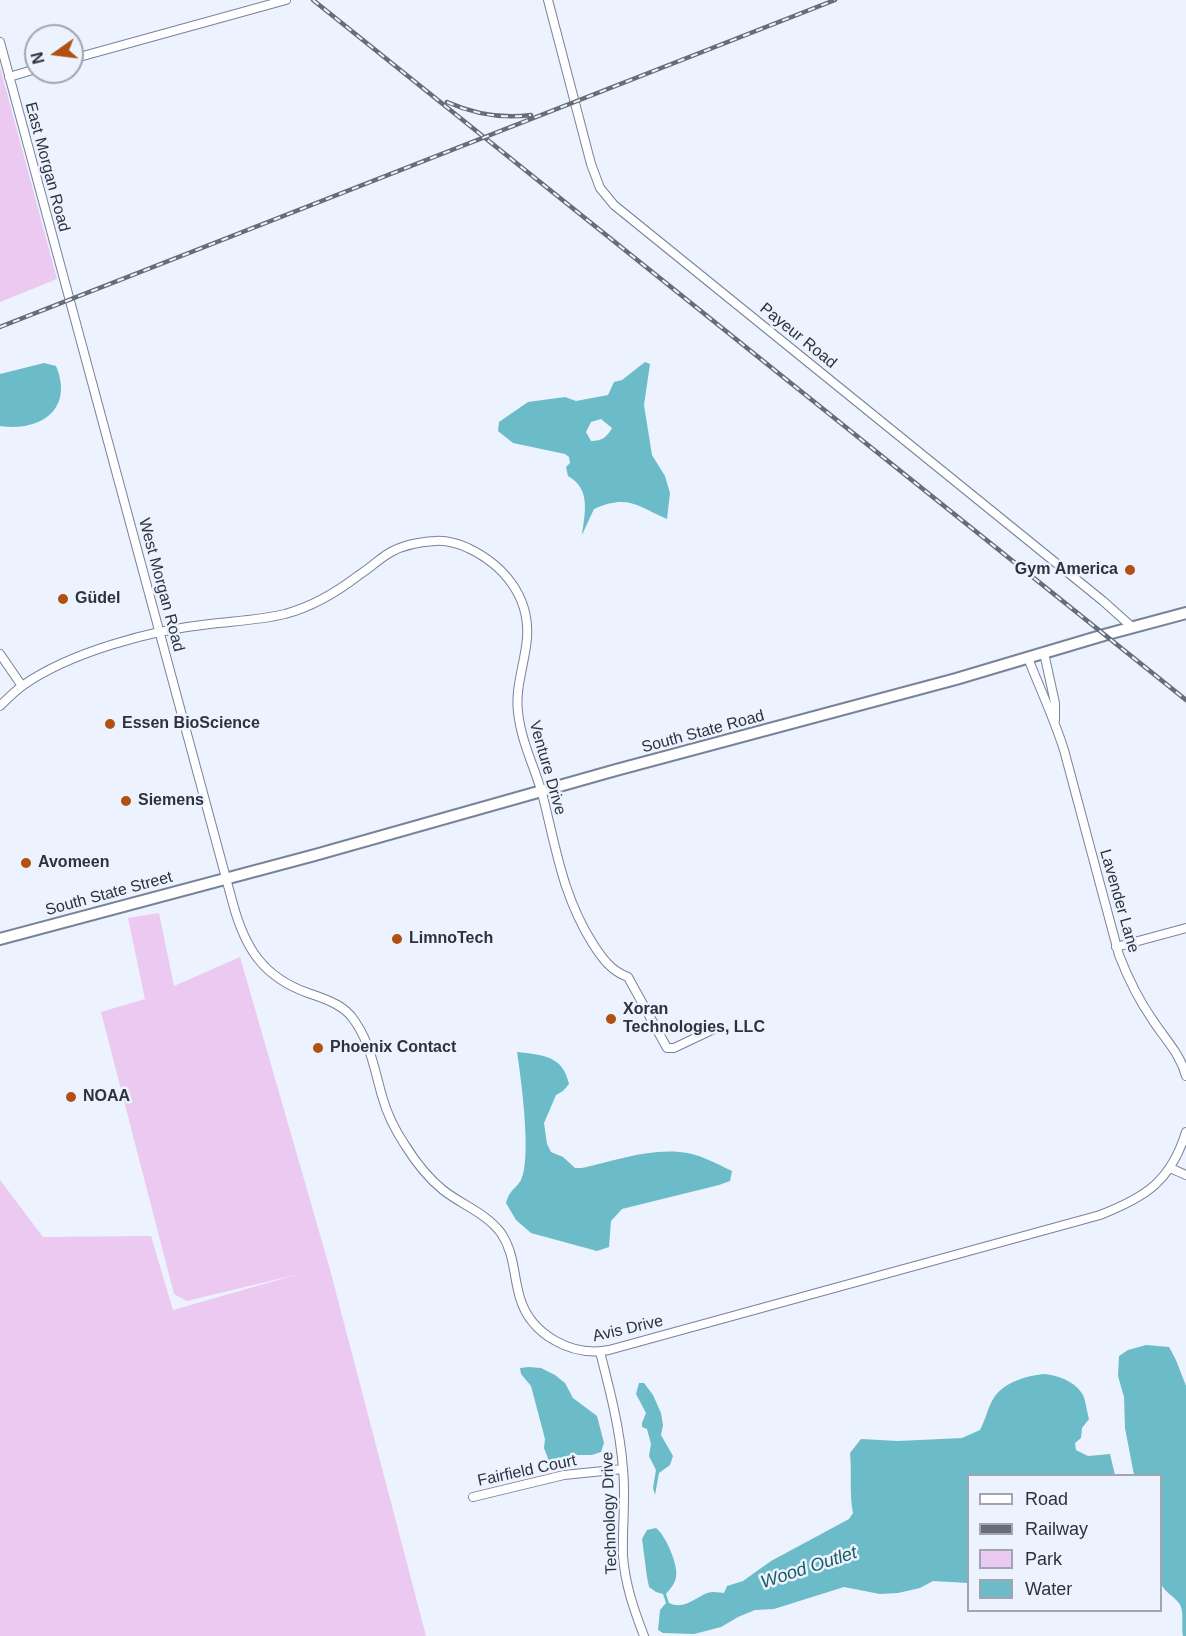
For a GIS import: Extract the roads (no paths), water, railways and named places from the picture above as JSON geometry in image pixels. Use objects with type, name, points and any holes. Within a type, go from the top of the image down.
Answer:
[{"type":"main road","name":"South State Road","points":[[226,879],[1186,613]]},
{"type":"main road","name":"South State Street","points":[[0,939],[226,879]]},
{"type":"street","points":[[84,56],[286,0]]},
{"type":"street","name":"Payeur Road","points":[[549,0],[591,164],[600,188],[614,205],[1103,601],[1132,627]]},
{"type":"street","name":"East Morgan Road","points":[[0,42],[69,299]]},
{"type":"street","points":[[9,77],[24,73]]},
{"type":"street","name":"West Morgan Road","points":[[69,299],[226,879]]},
{"type":"street","name":"Venture Drive","points":[[0,706],[22,686],[73,659],[160,632],[273,617],[293,612],[333,594],[390,552],[409,544],[438,540],[461,545],[486,557],[503,572],[517,591],[525,616],[527,636],[518,688],[517,708],[521,733],[541,792],[555,851],[574,909],[585,931],[603,958],[619,974],[628,977],[667,1048],[674,1048],[714,1029]]},
{"type":"street","name":"Lavender Lane","points":[[1044,653],[1055,703],[1055,722]]},
{"type":"street","points":[[0,654],[22,686]]},
{"type":"street","name":"Lavender Lane","points":[[1028,658],[1055,722],[1116,947],[1128,979],[1152,1020],[1174,1047],[1186,1076]]},
{"type":"street","name":"Avis Drive","points":[[226,879],[247,945],[268,971],[293,988],[327,1000],[350,1014],[363,1033],[394,1128],[424,1171],[443,1190],[484,1217],[500,1233],[511,1253],[520,1298],[534,1324],[548,1337],[589,1353],[600,1352],[1074,1222],[1132,1202],[1152,1188],[1170,1168]]},
{"type":"street","points":[[1116,947],[1186,928]]},
{"type":"street","points":[[1186,1132],[1170,1168],[1186,1175]]},
{"type":"street","points":[[1178,1154],[1186,1158]]},
{"type":"street","name":"Technology Drive","points":[[600,1352],[620,1434],[623,1469],[624,1563],[631,1603],[644,1636]]},
{"type":"street","name":"Fairfield Court","points":[[473,1497],[564,1475],[623,1469]]},
{"type":"water","points":[[645,362],[650,364],[644,405],[652,455],[665,476],[670,493],[667,519],[640,506],[616,502],[594,509],[582,535],[585,502],[580,487],[568,476],[566,467],[570,463],[569,457],[565,454],[513,443],[498,431],[499,422],[528,402],[565,397],[576,401],[608,395],[614,382],[622,380]],"holes":[[[601,419],[612,428],[604,438],[595,441],[591,441],[586,432],[591,422]]]},
{"type":"water","points":[[44,363],[56,366],[61,394],[57,405],[40,421],[15,427],[0,426],[0,374]]},
{"type":"water","points":[[517,1052],[550,1058],[562,1067],[566,1074],[569,1084],[556,1095],[544,1123],[547,1144],[551,1152],[563,1157],[575,1168],[655,1152],[679,1152],[700,1156],[732,1171],[730,1181],[622,1209],[611,1221],[609,1247],[597,1251],[531,1233],[516,1220],[506,1203],[511,1192],[521,1180],[526,1154],[525,1117]]},
{"type":"water","points":[[1146,1345],[1169,1347],[1186,1386],[1186,1636],[1183,1636],[1180,1605],[1162,1585],[1162,1474],[1134,1474],[1125,1428],[1124,1397],[1118,1376],[1119,1356],[1128,1350]]},
{"type":"water","points":[[520,1368],[541,1368],[555,1375],[565,1383],[573,1398],[597,1416],[604,1443],[601,1452],[592,1455],[573,1455],[549,1461],[544,1448],[545,1439],[531,1386],[521,1374]]},
{"type":"water","name":"Wood Outlet","points":[[1044,1374],[1055,1376],[1066,1380],[1080,1390],[1089,1419],[1082,1428],[1081,1438],[1075,1443],[1076,1450],[1088,1456],[1110,1454],[1115,1474],[967,1474],[967,1583],[933,1581],[920,1588],[880,1594],[844,1587],[774,1609],[755,1610],[721,1627],[694,1634],[663,1633],[658,1630],[660,1610],[666,1603],[663,1594],[649,1587],[642,1539],[647,1530],[656,1528],[660,1531],[673,1558],[676,1577],[666,1594],[669,1603],[682,1605],[709,1593],[724,1593],[727,1586],[743,1581],[771,1561],[849,1519],[853,1513],[850,1453],[861,1439],[898,1441],[962,1438],[980,1430],[991,1403],[1000,1390],[1029,1377]]},
{"type":"water","points":[[639,1383],[644,1383],[653,1395],[661,1413],[663,1425],[661,1435],[673,1456],[670,1465],[659,1473],[655,1495],[653,1488],[656,1470],[649,1456],[651,1444],[647,1429],[642,1427],[646,1413],[636,1394]]},
{"type":"railway","points":[[313,0],[1186,700]]},
{"type":"railway","points":[[0,327],[835,0]]},
{"type":"railway","points":[[447,102],[467,110],[488,114],[531,115]]},
{"type":"place","name":"Gym America","points":[[1130,570]]},
{"type":"place","name":"Güdel","points":[[63,599]]},
{"type":"place","name":"Essen BioScience","points":[[110,724]]},
{"type":"place","name":"Siemens","points":[[126,801]]},
{"type":"place","name":"Avomeen","points":[[26,863]]},
{"type":"place","name":"LimnoTech","points":[[397,939]]},
{"type":"place","name":"Xoran Technologies, LLC","points":[[611,1019]]},
{"type":"place","name":"Phoenix Contact","points":[[318,1048]]},
{"type":"place","name":"NOAA","points":[[71,1097]]}]
